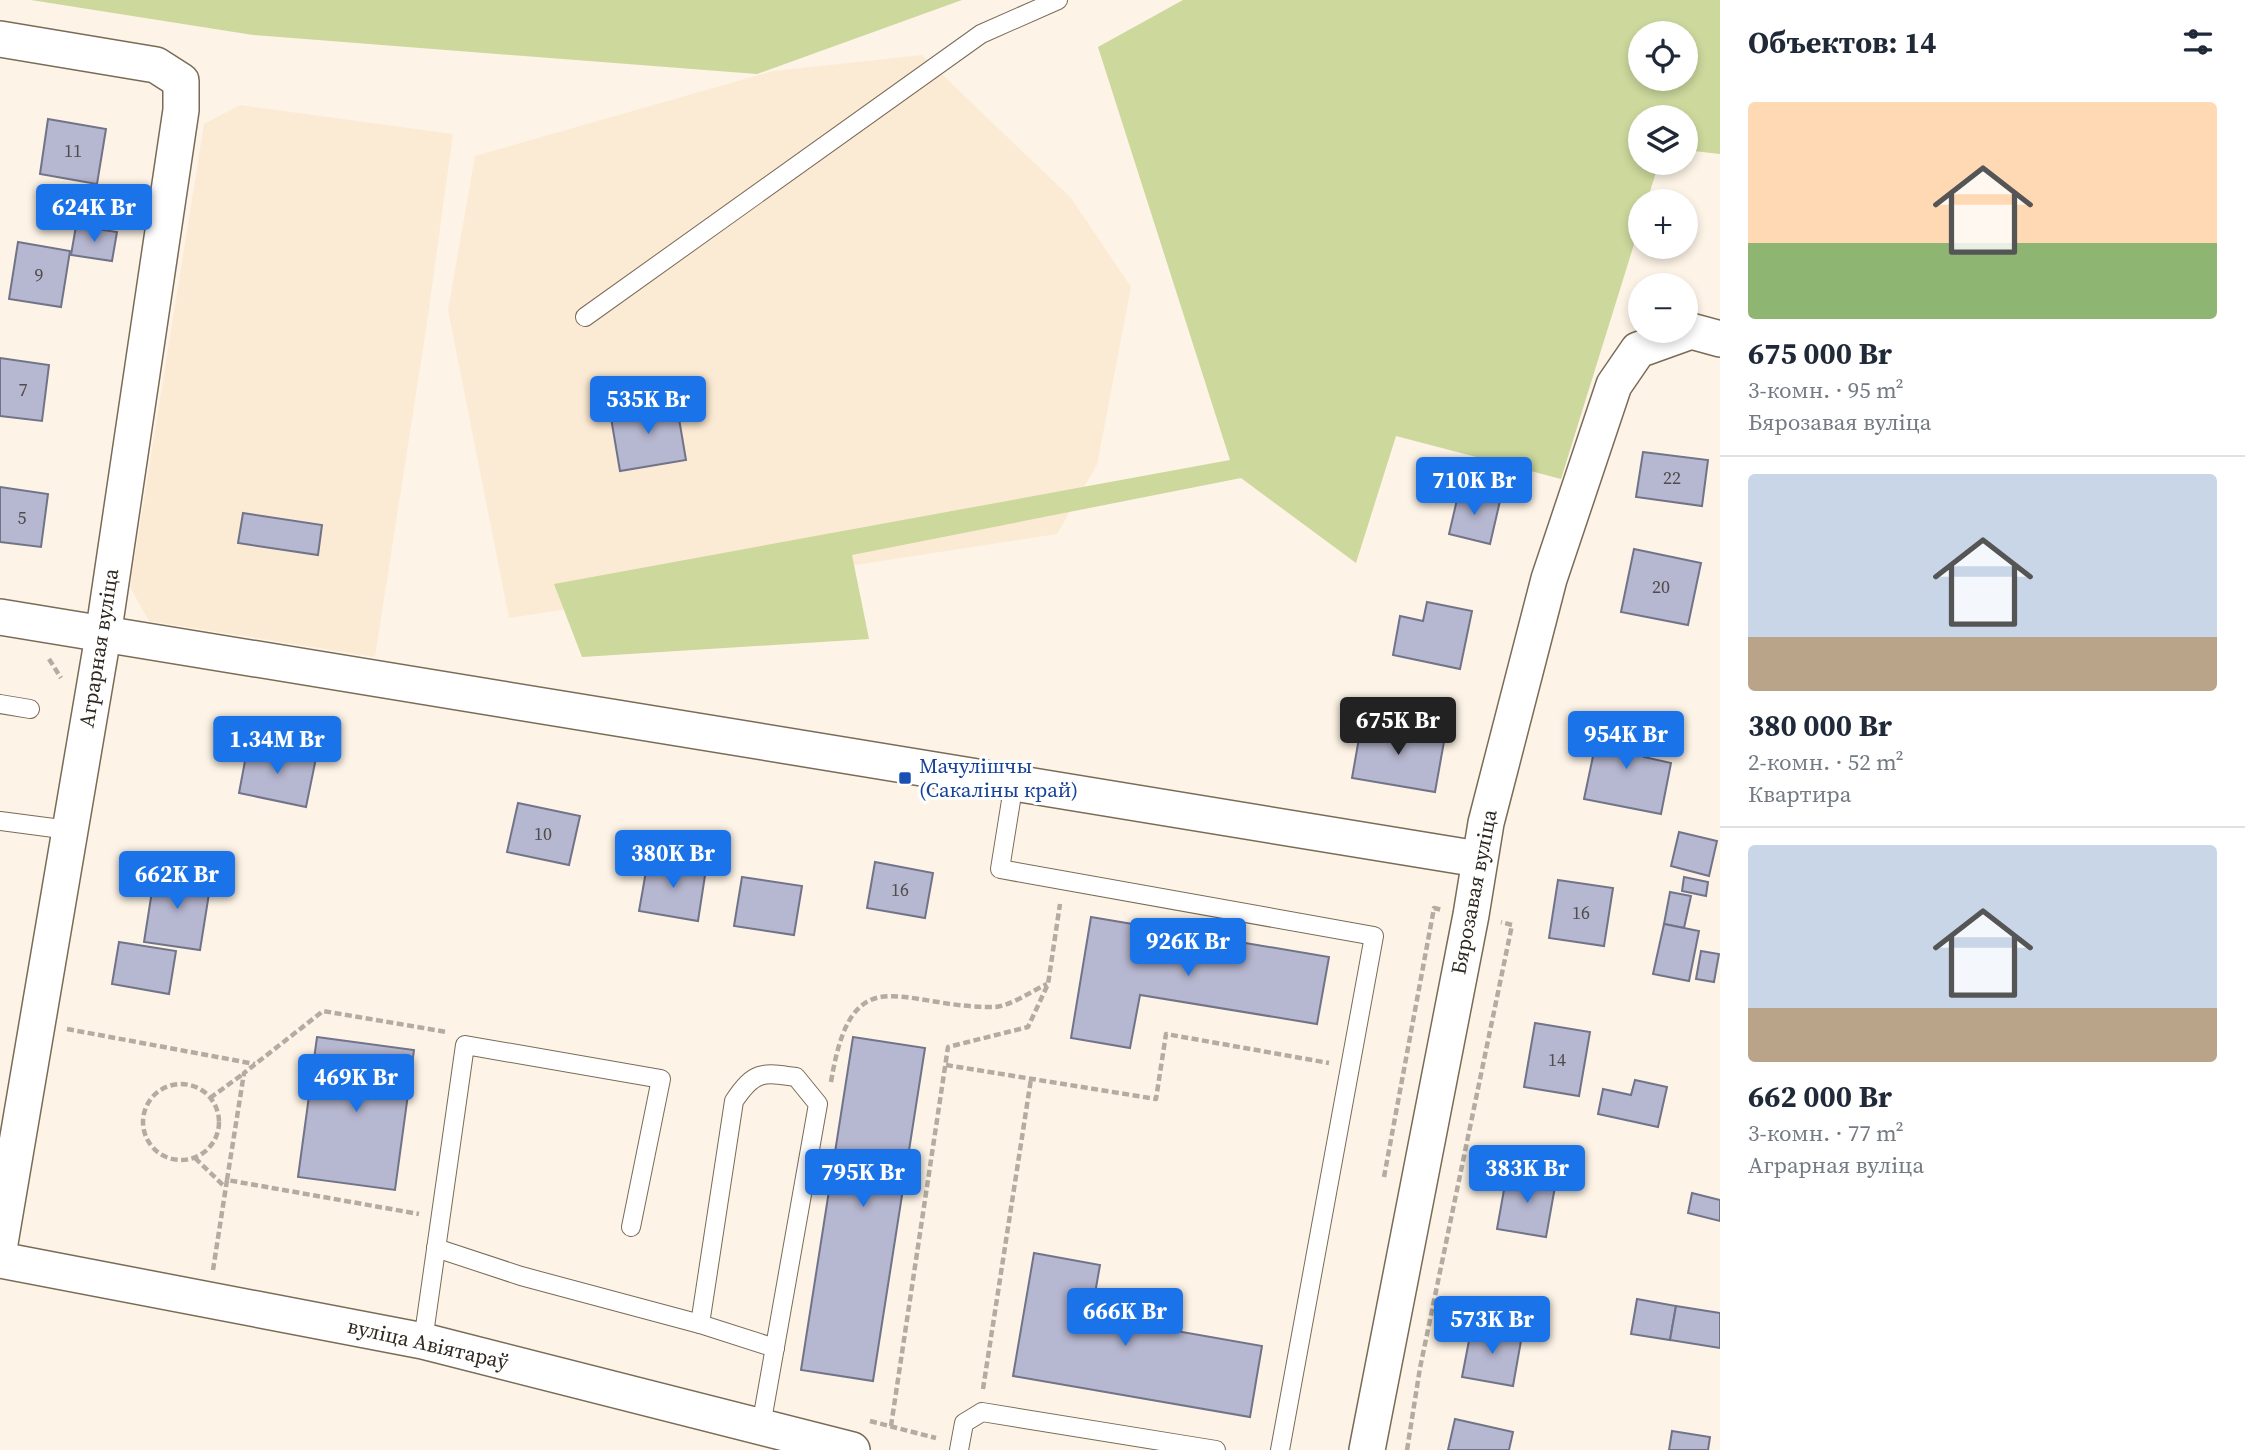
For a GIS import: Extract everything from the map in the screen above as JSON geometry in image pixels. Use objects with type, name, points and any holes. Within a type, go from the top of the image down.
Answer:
[{"type":"street","name":"Аграрная вуліца","points":[[0,39],[156,65],[181,80],[181,110],[103,636],[0,1243]]},
{"type":"street","name":"Бярозавая вуліца","points":[[1367,1450],[1471,915],[1478,859],[1549,579],[1614,385],[1638,350],[1691,331],[1720,339]]},
{"type":"street","points":[[0,617],[103,636],[1478,859]]},
{"type":"street","name":"вуліца Авіятараў","points":[[0,1260],[422,1340],[761,1426],[859,1435]]},
{"type":"lane","points":[[585,317],[981,34],[1058,0]]},
{"type":"lane","points":[[0,704],[30,709]]},
{"type":"lane","points":[[1014,782],[1000,869],[1374,936],[1280,1450]]},
{"type":"lane","points":[[0,821],[69,830]]},
{"type":"lane","points":[[422,1340],[465,1045],[661,1079],[631,1227]]},
{"type":"lane","points":[[701,1324],[734,1101],[747,1082],[765,1072],[796,1077],[818,1104],[761,1426]]},
{"type":"lane","points":[[436,1248],[521,1276],[701,1324],[775,1348]]},
{"type":"lane","points":[[959,1447],[964,1423],[982,1412],[1216,1450]]},
{"type":"path","points":[[891,1426],[948,1047],[1028,1027],[1048,984],[1060,903],[1066,899]]},
{"type":"path","points":[[1407,1450],[1420,1368],[1512,925]]},
{"type":"path","points":[[829,1096],[843,1027],[851,1014],[870,999],[894,996],[996,1007],[1048,984]]},
{"type":"path","points":[[210,1098],[323,1011],[448,1032],[446,1046]]},
{"type":"path","points":[[39,1024],[256,1064]]},
{"type":"path","points":[[946,1065],[1156,1099],[1166,1034],[1350,1067]]},
{"type":"path","points":[[208,1299],[244,1073]]},
{"type":"path","points":[[982,1395],[1031,1079]]},
{"type":"path","points":[[170,1085],[195,1086],[210,1098],[218,1114],[219,1127],[208,1150],[195,1158],[173,1160],[151,1147],[144,1136],[144,1112],[158,1091],[170,1085]]},
{"type":"path","points":[[195,1158],[226,1187]]},
{"type":"path","points":[[227,1180],[440,1217]]},
{"type":"path","points":[[422,1214],[424,1201]]},
{"type":"path","points":[[859,1435],[891,1426],[959,1447]]},
{"type":"shaded area","points":[[922,55],[1071,198],[1131,287],[1097,465],[1057,534],[509,618],[448,310],[475,156],[773,71]]},
{"type":"shaded area","points":[[240,105],[453,134],[427,323],[375,657],[149,621],[130,587],[204,124]]},
{"type":"green space","points":[[31,0],[962,0],[757,74],[253,35]]},
{"type":"green space","points":[[1183,0],[1720,0],[1720,154],[1698,151],[1698,105],[1628,105],[1628,175],[1655,175],[1651,189],[1628,189],[1629,259],[1561,479],[1396,436],[1356,563],[1241,478],[852,555],[869,639],[582,657],[554,584],[1230,460],[1098,47]]},
{"type":"building","points":[[48,119],[106,129],[97,184],[40,174]]},
{"type":"building","points":[[76,226],[117,232],[112,261],[71,255]]},
{"type":"building","points":[[18,242],[70,251],[61,307],[9,299]]},
{"type":"building","points":[[0,358],[49,365],[42,421],[0,416]]},
{"type":"building","points":[[676,401],[686,460],[620,471],[610,412]]},
{"type":"building","points":[[1643,452],[1708,460],[1702,506],[1636,497]]},
{"type":"building","points":[[0,487],[48,494],[41,547],[0,542]]},
{"type":"building","points":[[1459,491],[1500,501],[1490,544],[1449,534]]},
{"type":"building","points":[[243,513],[322,525],[318,555],[238,543]]},
{"type":"building","points":[[1634,549],[1701,563],[1688,625],[1621,612]]},
{"type":"building","points":[[1427,602],[1472,611],[1460,669],[1393,655],[1400,616],[1423,621]]},
{"type":"building","points":[[1362,721],[1445,736],[1435,792],[1352,778]]},
{"type":"building","points":[[1600,723],[1649,733],[1644,757],[1671,763],[1661,814],[1584,799]]},
{"type":"building","points":[[248,745],[316,758],[306,807],[239,793]]},
{"type":"building","points":[[518,803],[580,816],[569,865],[507,852]]},
{"type":"building","points":[[1679,832],[1717,841],[1709,876],[1671,866]]},
{"type":"building","points":[[648,860],[706,869],[698,921],[639,911]]},
{"type":"building","points":[[875,862],[933,873],[925,918],[867,908]]},
{"type":"building","points":[[155,872],[211,881],[200,950],[144,942]]},
{"type":"building","points":[[742,877],[802,886],[794,935],[734,926]]},
{"type":"building","points":[[1684,877],[1708,882],[1706,896],[1682,891]]},
{"type":"building","points":[[1558,880],[1613,888],[1604,946],[1549,938]]},
{"type":"building","points":[[1670,892],[1691,896],[1684,928],[1664,924]]},
{"type":"building","points":[[1091,917],[1329,957],[1317,1024],[1140,995],[1130,1048],[1071,1038]]},
{"type":"building","points":[[1664,924],[1699,931],[1689,981],[1653,974]]},
{"type":"building","points":[[119,942],[176,951],[169,994],[112,984]]},
{"type":"building","points":[[1701,951],[1719,954],[1714,982],[1696,979]]},
{"type":"building","points":[[1535,1023],[1590,1032],[1579,1096],[1524,1087]]},
{"type":"building","points":[[317,1037],[414,1050],[395,1190],[298,1177]]},
{"type":"building","points":[[853,1037],[925,1048],[873,1381],[801,1370]]},
{"type":"building","points":[[1635,1080],[1667,1087],[1658,1127],[1598,1114],[1603,1089],[1631,1095]]},
{"type":"building","points":[[1507,1173],[1556,1181],[1546,1237],[1497,1229]]},
{"type":"building","points":[[1692,1193],[1720,1200],[1720,1221],[1688,1213]]},
{"type":"building","points":[[1034,1253],[1100,1265],[1091,1316],[1262,1346],[1250,1417],[1013,1376]]},
{"type":"building","points":[[1637,1299],[1676,1306],[1670,1340],[1631,1334]]},
{"type":"building","points":[[1676,1306],[1720,1313],[1720,1348],[1670,1340]]},
{"type":"building","points":[[1472,1325],[1522,1335],[1513,1386],[1462,1377]]},
{"type":"building","points":[[1455,1419],[1513,1432],[1509,1450],[1448,1450]]},
{"type":"building","points":[[1672,1431],[1710,1437],[1708,1450],[1669,1450]]},
{"type":"place","name":"Мачулішчы (Сакаліны край)","points":[[905,778]]}]
